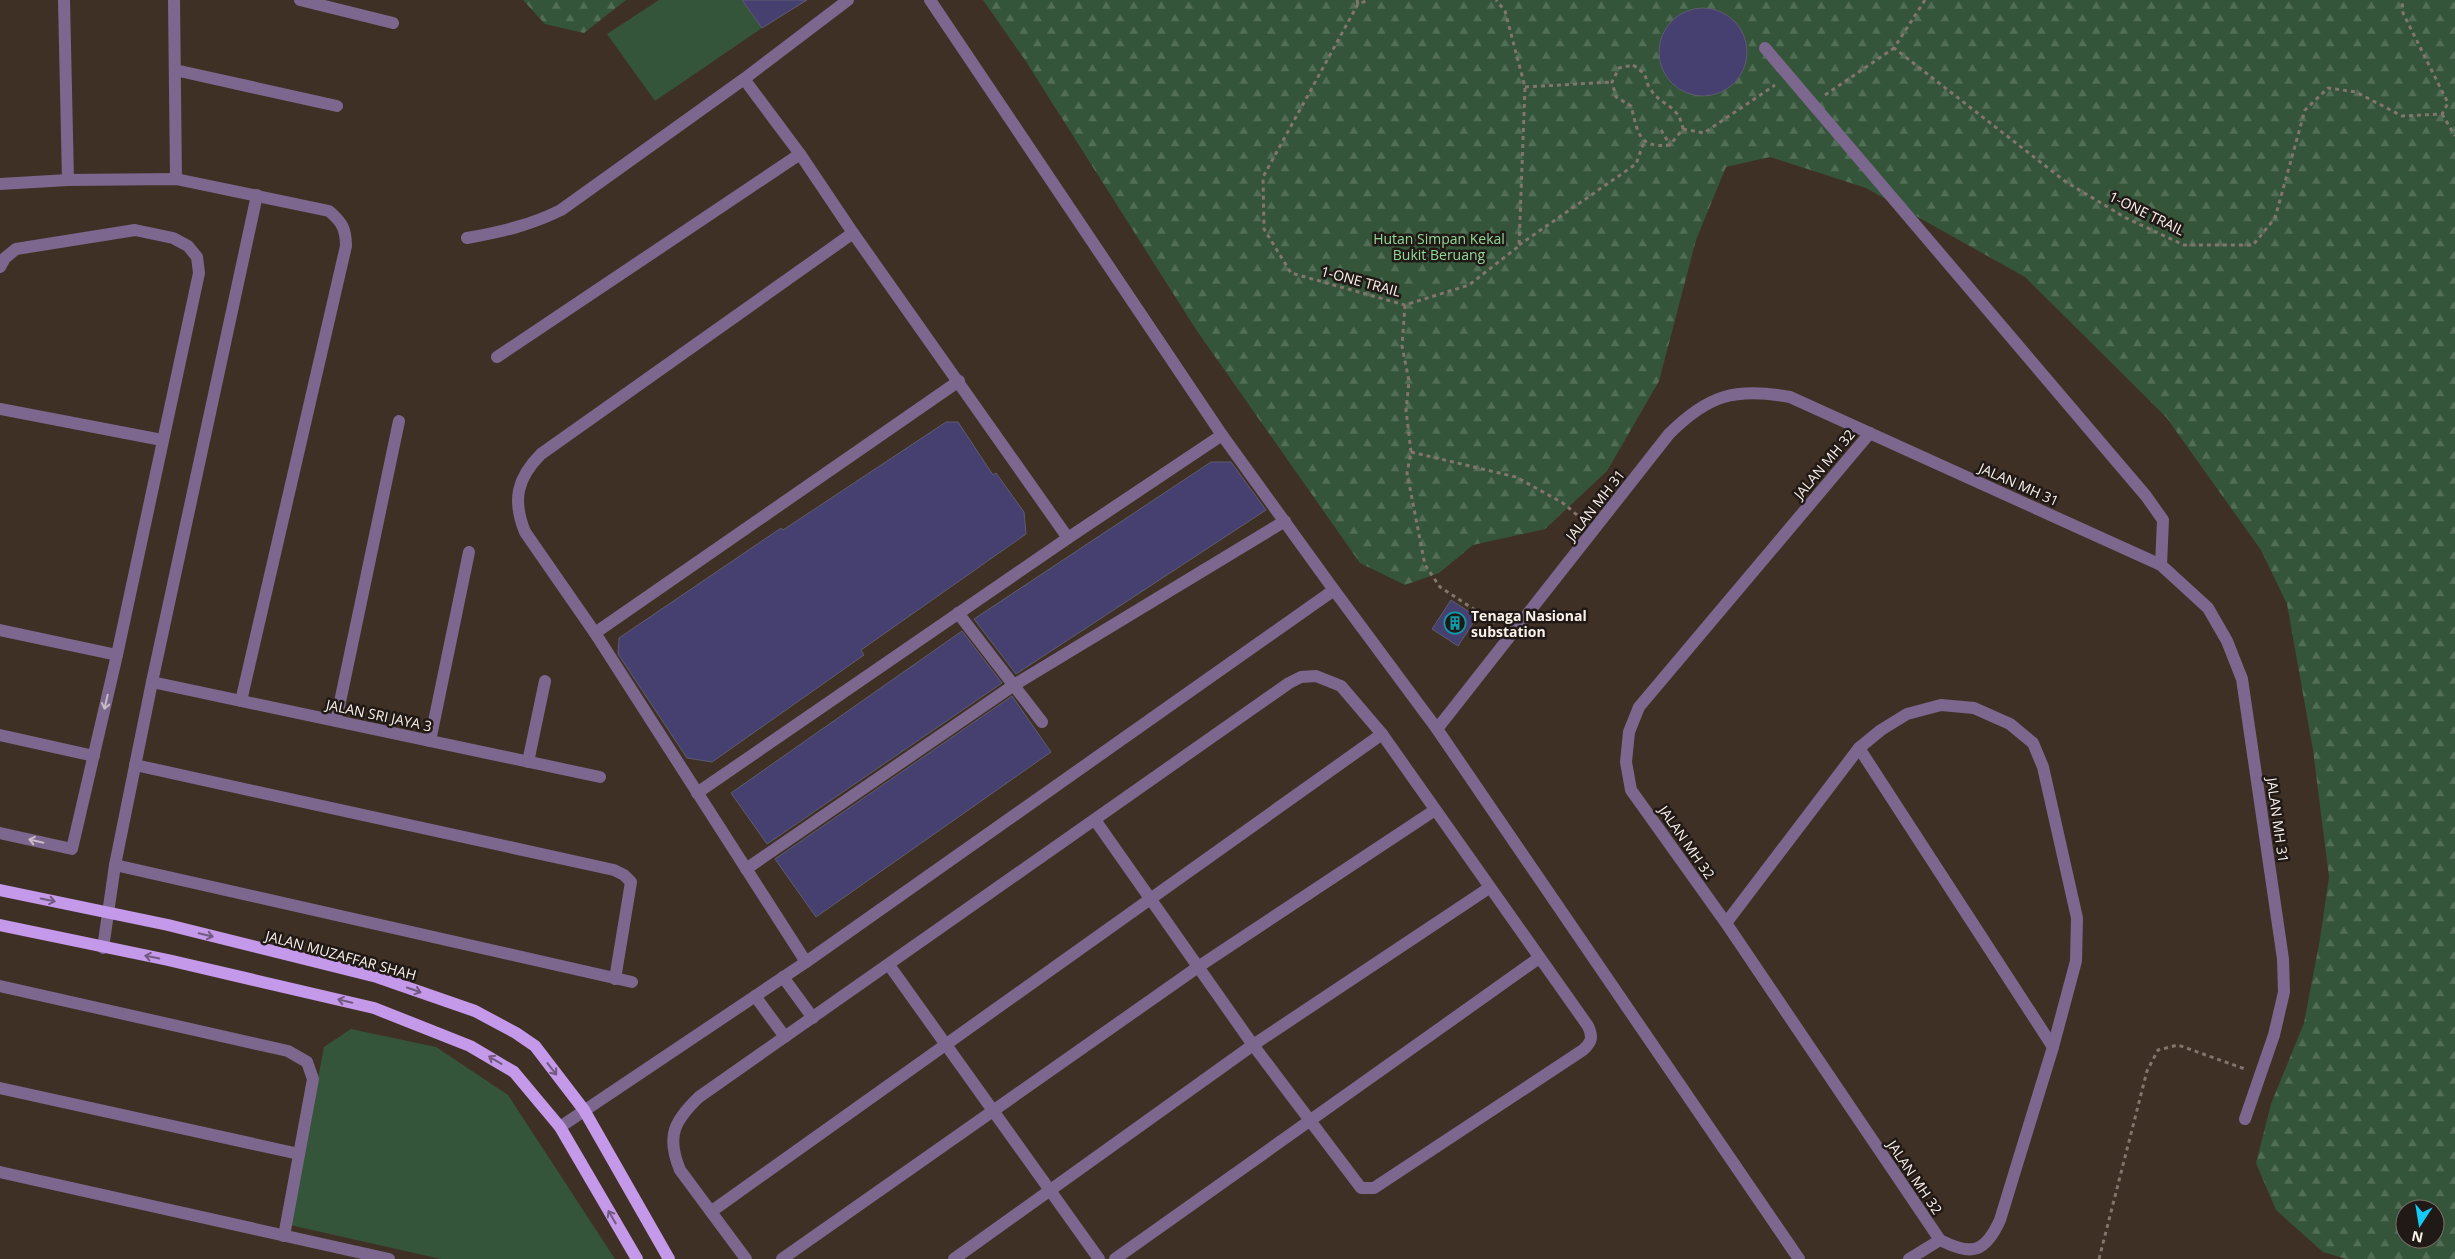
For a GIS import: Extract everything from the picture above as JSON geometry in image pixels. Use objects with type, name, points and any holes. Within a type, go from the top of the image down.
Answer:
[{"type":"main road","name":"JALAN MUZAFFAR SHAH","points":[[0,890],[168,925],[377,977],[475,1012],[516,1033],[534,1046],[584,1110],[669,1259]]},
{"type":"main road","points":[[0,925],[374,1008],[462,1042],[514,1072],[560,1127],[637,1259]]},
{"type":"street","points":[[64,0],[68,180]]},
{"type":"street","points":[[174,0],[176,179]]},
{"type":"street","points":[[300,0],[393,23]]},
{"type":"street","points":[[467,238],[536,222],[562,210],[744,79],[848,0]]},
{"type":"street","points":[[930,0],[1222,435],[1437,729],[1799,1259]]},
{"type":"street","points":[[1765,48],[2146,496],[2163,520],[2161,565]]},
{"type":"street","points":[[176,70],[337,106]]},
{"type":"street","points":[[744,79],[800,154],[853,233],[1068,538]]},
{"type":"street","points":[[498,357],[800,154]]},
{"type":"street","points":[[0,184],[68,180],[176,179],[329,211],[340,220],[346,230],[346,246],[241,701]]},
{"type":"street","points":[[103,948],[114,865],[257,195]]},
{"type":"street","points":[[0,268],[6,258],[16,249],[135,230],[173,238],[188,246],[197,257],[199,273],[117,655],[72,850],[0,833]]},
{"type":"street","points":[[806,962],[595,633],[525,532],[518,516],[518,500],[520,482],[528,467],[541,454],[853,233]]},
{"type":"street","points":[[595,633],[959,382]]},
{"type":"street","name":"JALAN MH 31","points":[[1437,729],[1669,434],[1690,414],[1711,400],[1736,394],[1763,392],[1790,397],[2161,565],[2208,608],[2228,641],[2242,679],[2283,968],[2284,992],[2274,1035],[2245,1119]]},
{"type":"street","points":[[0,409],[162,440]]},
{"type":"street","points":[[336,721],[400,420]]},
{"type":"street","name":"JALAN MH 32","points":[[1870,433],[1639,707],[1629,732],[1626,762],[1632,790],[1726,923],[1940,1240]]},
{"type":"street","points":[[697,792],[1222,435]]},
{"type":"street","points":[[746,868],[1014,685],[1286,521]]},
{"type":"street","points":[[430,741],[469,552]]},
{"type":"street","points":[[560,1127],[806,962],[1334,590]]},
{"type":"street","points":[[958,613],[1042,722]]},
{"type":"street","points":[[0,630],[117,655]]},
{"type":"street","points":[[746,1259],[680,1170],[673,1154],[675,1124],[699,1097],[1289,684],[1301,678],[1316,676],[1341,686],[1382,734],[1588,1026],[1592,1035],[1591,1043],[1374,1188],[1361,1188],[1253,1044],[1095,820]]},
{"type":"street","name":"JALAN SRI JAYA 3","points":[[152,682],[600,777]]},
{"type":"street","points":[[528,762],[545,682]]},
{"type":"street","points":[[1726,923],[1859,748],[1881,730],[1907,714],[1941,705],[1974,708],[2010,724],[2033,743],[2043,767],[2077,918],[2076,961],[2053,1047],[2000,1220],[1993,1234],[1984,1246],[1972,1250],[1955,1247],[1940,1240],[1909,1259]]},
{"type":"street","points":[[712,1211],[947,1046],[1382,734]]},
{"type":"street","points":[[0,735],[94,756]]},
{"type":"street","points":[[1859,748],[2053,1047]]},
{"type":"street","points":[[136,765],[614,870],[624,875],[631,882],[615,979]]},
{"type":"street","points":[[782,1259],[1198,967],[1435,810]]},
{"type":"street","points":[[114,865],[632,982]]},
{"type":"street","points":[[954,1259],[1253,1044],[1489,888]]},
{"type":"street","points":[[1115,1259],[1539,958]]},
{"type":"street","points":[[889,965],[1099,1259]]},
{"type":"street","points":[[783,977],[813,1018]]},
{"type":"street","points":[[0,986],[288,1051],[307,1062],[313,1079],[284,1236]]},
{"type":"street","points":[[755,996],[785,1037]]},
{"type":"street","points":[[0,1088],[299,1154]]},
{"type":"street","points":[[0,1172],[389,1259]]},
{"type":"path","name":"1-ONE TRAIL","points":[[1369,0],[1357,2],[1263,177],[1264,228],[1291,273],[1405,305],[1468,285],[1519,246],[1636,164],[1644,142]]},
{"type":"path","points":[[1496,0],[1505,11],[1525,87],[1519,246]]},
{"type":"path","points":[[1812,103],[1894,48],[1925,0]]},
{"type":"path","points":[[2402,0],[2403,13],[2448,103],[2442,114],[2455,136]]},
{"type":"path","name":"1-ONE TRAIL","points":[[1894,48],[2066,182],[2126,218],[2184,244],[2253,245],[2275,218],[2305,110],[2328,88],[2356,92],[2402,116],[2442,114]]},
{"type":"path","points":[[1633,65],[1646,74],[1651,90],[1680,115],[1683,129],[1670,145],[1656,147],[1644,142],[1638,131],[1631,106],[1616,97],[1612,82],[1619,68],[1633,65]]},
{"type":"path","points":[[1683,129],[1704,133],[1788,76]]},
{"type":"path","points":[[1525,87],[1612,82]]},
{"type":"path","points":[[1661,130],[1670,145]]},
{"type":"path","points":[[1405,305],[1402,346],[1409,381],[1406,410],[1411,452],[1407,473],[1425,565],[1440,586],[1513,634]]},
{"type":"path","points":[[1411,452],[1516,477],[1563,503],[1594,530]]},
{"type":"path","points":[[2099,1259],[2147,1071],[2158,1050],[2178,1045],[2260,1075]]},
{"type":"green space","points":[[523,0],[626,0],[584,33],[545,24]]},
{"type":"green space","points":[[659,0],[742,0],[762,28],[655,101],[607,34]]},
{"type":"green space","name":"Hutan Simpan Kekal Bukit Beruang","points":[[983,0],[2455,0],[2455,1259],[2346,1259],[2323,1252],[2276,1210],[2256,1163],[2271,1104],[2304,1023],[2320,939],[2329,877],[2313,750],[2287,604],[2261,550],[2166,417],[2025,277],[1866,188],[1770,157],[1726,167],[1696,240],[1659,381],[1607,471],[1545,529],[1473,545],[1439,573],[1405,585],[1360,563],[1195,328],[1025,60]]},
{"type":"green space","points":[[351,1029],[436,1047],[508,1095],[615,1259],[441,1259],[290,1225],[324,1047]]},
{"type":"building","points":[[742,0],[807,0],[762,28]]},
{"type":"building","points":[[1703,8],[1720,12],[1734,21],[1743,35],[1747,52],[1743,69],[1734,83],[1720,92],[1703,96],[1686,92],[1672,83],[1663,69],[1659,52],[1663,35],[1672,21],[1686,12]]},
{"type":"building","points":[[946,422],[958,422],[993,475],[996,473],[1024,512],[1026,534],[861,650],[864,655],[712,762],[687,758],[618,654],[619,638],[781,528],[783,530]]},
{"type":"building","points":[[1211,462],[1231,462],[1266,510],[1016,674],[974,619]]},
{"type":"building","name":"Tenaga Nasional substation","points":[[1451,600],[1477,617],[1458,646],[1432,629]]},
{"type":"building","points":[[962,631],[1002,683],[767,844],[731,793]]},
{"type":"building","points":[[1012,696],[1051,752],[816,917],[775,859]]},
{"type":"place","name":"Tenaga Nasional substation","points":[[1455,623]]}]
